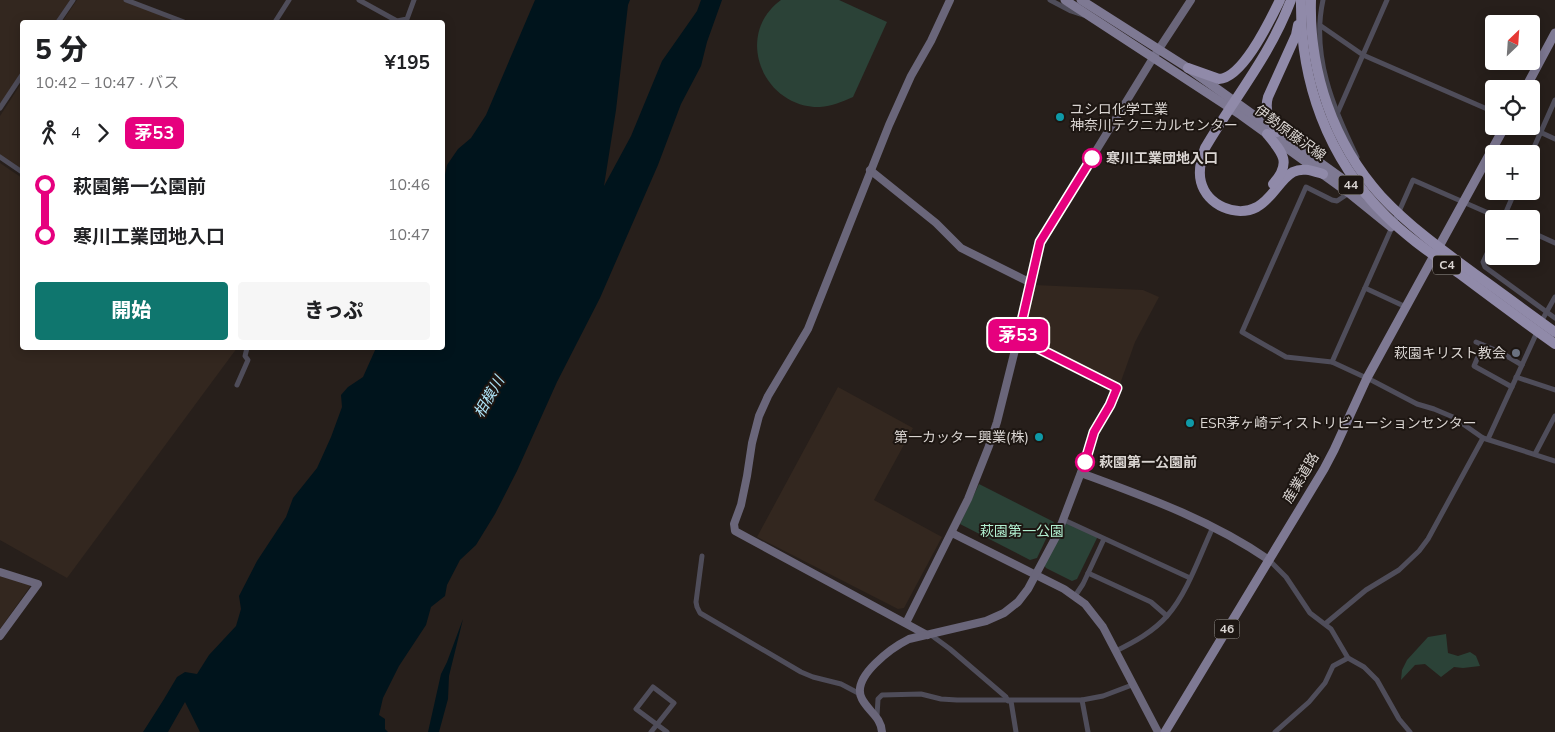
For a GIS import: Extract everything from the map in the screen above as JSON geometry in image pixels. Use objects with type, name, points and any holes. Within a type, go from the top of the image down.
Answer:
[{"type":"highway","points":[[1188,68],[1218,79],[1231,75],[1240,66],[1260,36],[1280,0]]},
{"type":"highway","points":[[1243,95],[1269,49],[1291,0]]},
{"type":"highway","points":[[1297,0],[1275,50],[1205,148],[1199,172],[1204,189],[1214,202],[1236,211],[1258,206],[1269,198],[1295,171],[1308,170],[1323,174]]},
{"type":"highway","points":[[1226,119],[1210,152],[1206,179],[1217,196],[1226,202],[1240,204],[1255,201],[1266,192],[1281,174],[1284,165],[1282,154],[1272,133],[1265,106],[1296,35],[1302,0]]},
{"type":"highway","name":"C4","points":[[1302,0],[1302,41],[1312,94],[1332,144],[1361,189],[1386,216],[1414,240],[1555,345]]},
{"type":"highway","name":"C4","points":[[1311,0],[1314,49],[1327,104],[1341,137],[1370,182],[1395,209],[1423,234],[1555,334]]},
{"type":"main road","name":"44","points":[[1065,0],[1078,3]]},
{"type":"main road","name":"伊勢原藤沢線","points":[[1078,3],[1188,68],[1323,174],[1396,218],[1435,253],[1538,329],[1555,334]]},
{"type":"main road","name":"伊勢原藤沢線","points":[[1099,16],[1153,58],[1272,133],[1353,191],[1392,227],[1500,295],[1555,345]]},
{"type":"main road","points":[[1531,80],[1555,33]]},
{"type":"main road","name":"産業道路","points":[[1165,732],[1324,469],[1367,378],[1500,135]]},
{"type":"street","points":[[59,20],[73,0]]},
{"type":"street","points":[[126,0],[179,20]]},
{"type":"street","points":[[275,20],[289,0]]},
{"type":"street","points":[[359,0],[395,20]]},
{"type":"street","points":[[400,20],[407,18],[414,0]]},
{"type":"street","points":[[950,0],[931,41],[911,76],[889,125],[808,329],[768,396],[759,416],[734,528],[735,531],[929,635],[950,649],[1006,697],[1009,701],[1016,732]]},
{"type":"street","points":[[1050,0],[1071,11],[1099,16]]},
{"type":"street","points":[[1087,0],[1099,16]]},
{"type":"street","points":[[906,623],[952,533],[975,483],[989,446],[1018,338],[1040,242],[1158,49],[1191,0]]},
{"type":"street","points":[[1323,0],[1319,19],[1321,26],[1319,33],[1325,80],[1337,114],[1362,166],[1362,181],[1353,191],[1337,202],[1306,188],[1242,332],[1286,358],[1332,362],[1417,404],[1453,417],[1486,438],[1555,461]]},
{"type":"street","points":[[1337,114],[1388,0]]},
{"type":"street","points":[[1321,26],[1363,55],[1485,108]]},
{"type":"street","points":[[0,108],[20,78]]},
{"type":"street","points":[[1535,145],[1555,100]]},
{"type":"street","points":[[1541,132],[1555,138]]},
{"type":"street","points":[[0,157],[20,171]]},
{"type":"street","points":[[870,170],[936,223],[961,248],[1031,283]]},
{"type":"street","points":[[1332,362],[1413,180],[1485,212]]},
{"type":"street","points":[[1540,236],[1555,243]]},
{"type":"street","points":[[1485,258],[1483,262],[1484,267],[1555,318]]},
{"type":"street","points":[[1500,295],[1508,284]]},
{"type":"street","points":[[1365,288],[1406,307]]},
{"type":"street","points":[[1325,624],[1366,590],[1399,570],[1420,551],[1486,438],[1555,297]]},
{"type":"street","points":[[860,694],[865,676],[871,667],[900,644],[909,640],[986,621],[1004,613],[1018,602],[1036,575],[1064,520],[1094,432],[1110,405],[1117,388],[1018,338]]},
{"type":"street","points":[[1476,342],[1500,352],[1522,365]]},
{"type":"street","points":[[1483,345],[1474,366],[1512,387]]},
{"type":"street","points":[[237,385],[248,360],[245,356],[246,350]]},
{"type":"street","points":[[1516,377],[1555,390]]},
{"type":"street","points":[[1535,454],[1555,416]]},
{"type":"street","points":[[1081,473],[1150,498],[1182,512],[1233,537],[1269,560],[1286,577],[1310,613],[1335,634],[1348,658],[1364,667],[1377,680],[1399,719],[1410,732]]},
{"type":"street","points":[[1064,520],[1190,578]]},
{"type":"street","points":[[1116,651],[1146,634],[1167,616],[1182,596],[1213,527]]},
{"type":"street","points":[[952,533],[1036,575],[1075,596],[1085,604],[1103,627],[1158,732]]},
{"type":"street","points":[[1075,596],[1104,539]]},
{"type":"street","points":[[702,556],[696,602],[700,613],[801,672],[841,684],[860,694],[877,716]]},
{"type":"street","points":[[0,572],[38,584],[0,636]]},
{"type":"street","points":[[1088,573],[1151,602],[1167,616]]},
{"type":"street","points":[[1275,732],[1309,702],[1325,683],[1333,666],[1348,658]]},
{"type":"street","points":[[882,732],[877,716],[878,699],[882,695],[921,694],[941,699],[1009,701],[1082,700],[1103,696],[1132,685]]},
{"type":"street","points":[[651,732],[657,725],[674,703],[653,687],[636,709],[657,725],[667,732]]},
{"type":"street","points":[[1082,700],[1088,732]]},
{"type":"shaded area","points":[[0,0],[70,0],[56,20],[20,20],[20,75],[0,105]]},
{"type":"shaded area","points":[[77,0],[124,0],[176,20],[63,20]]},
{"type":"shaded area","points":[[20,85],[20,169],[0,155],[0,116]]},
{"type":"shaded area","points":[[0,163],[20,177],[20,350],[236,350],[67,578],[0,540]]},
{"type":"shaded area","points":[[1035,285],[1143,290],[1159,297],[1135,342],[1120,384],[1025,338],[1024,335]]},
{"type":"shaded area","points":[[838,387],[913,428],[874,500],[942,537],[904,608],[898,609],[757,537]]},
{"type":"shaded area","points":[[0,575],[31,585],[0,629]]},
{"type":"green space","points":[[781,0],[839,0],[887,22],[853,97],[837,104],[820,107],[800,104],[783,96],[770,83],[761,67],[757,50],[759,32],[767,15]]},
{"type":"green space","name":"萩園第一公園","points":[[979,484],[1054,522],[1037,558],[1030,560],[960,524]]},
{"type":"green space","points":[[1065,522],[1098,536],[1077,579],[1072,581],[1046,568],[1044,565]]},
{"type":"green space","points":[[1446,634],[1448,653],[1458,656],[1470,652],[1476,656],[1480,666],[1454,667],[1441,677],[1425,664],[1415,665],[1401,680],[1402,670],[1407,660],[1428,637]]},
{"type":"water","name":"相模川","points":[[535,0],[630,0],[604,186],[631,136],[662,61],[697,11],[701,0],[722,0],[707,42],[701,66],[681,104],[658,165],[600,298],[557,382],[517,471],[495,514],[476,545],[460,560],[447,585],[445,596],[431,607],[426,625],[399,666],[383,698],[379,715],[385,719],[385,729],[388,732],[200,732],[185,702],[168,732],[143,732],[177,677],[185,672],[197,674],[209,655],[236,626],[241,609],[239,596],[257,561],[286,517],[293,498],[317,468],[342,407],[341,395],[348,387],[363,377],[375,350],[445,350],[445,175],[447,165],[458,149],[471,138],[486,115]]},
{"type":"water","points":[[463,619],[449,676],[448,699],[439,732],[428,732],[441,674]]},
{"type":"bus line","name":"茅53","points":[[1085,462],[1094,432],[1110,405],[1117,388],[1018,338],[1040,242],[1092,158]]},
{"type":"place","name":"ユシロ化学工業 神奈川テクニカルセンター","points":[[1060,117]]},
{"type":"place","name":"寒川工業団地入口","points":[[1092,158]]},
{"type":"place","name":"萩園キリスト教会","points":[[1516,353]]},
{"type":"place","name":"ESR茅ヶ崎ディストリビューションセンター","points":[[1190,423]]},
{"type":"place","name":"第一カッター興業(株)","points":[[1039,437]]},
{"type":"place","name":"萩園第一公園前","points":[[1085,462]]}]
